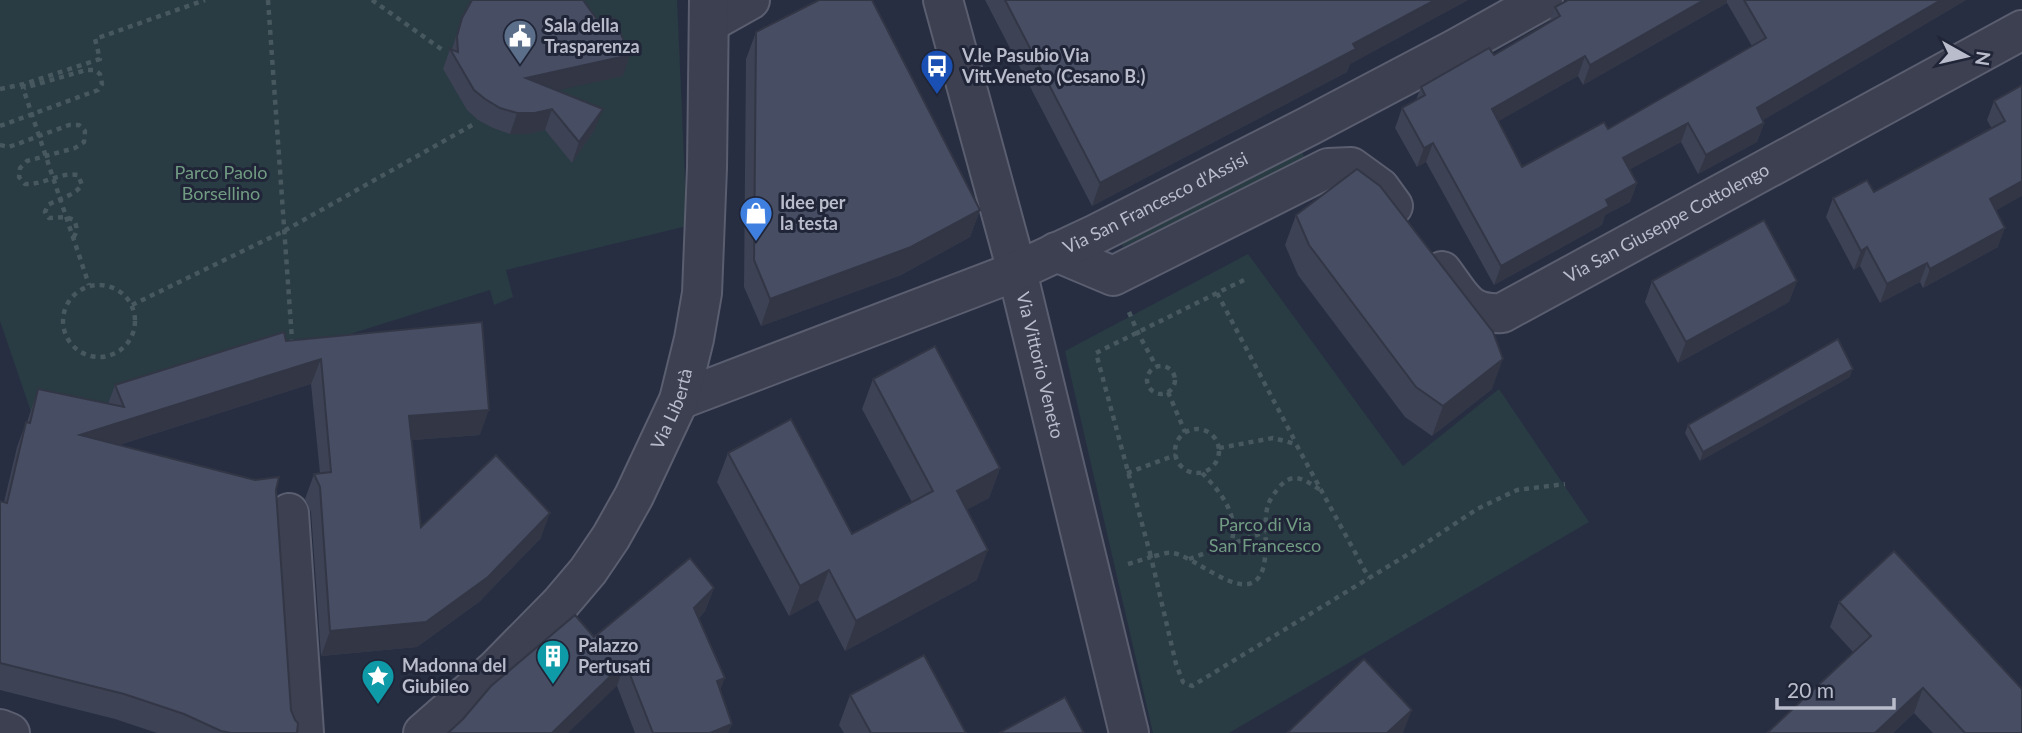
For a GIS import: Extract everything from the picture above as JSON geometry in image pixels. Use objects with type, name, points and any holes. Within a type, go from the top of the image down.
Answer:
[{"type":"street","points":[[709,11],[750,0]]},
{"type":"street","name":"Via Vittorio Veneto","points":[[943,0],[1017,271],[1129,733]]},
{"type":"street","name":"Via San Francesco d'Assisi","points":[[1056,252],[1308,126],[1543,0]]},
{"type":"street","name":"Via Libertà","points":[[423,733],[496,668],[560,604],[588,571],[634,496],[679,400],[702,293],[709,11]]},
{"type":"street","name":"Via San Giuseppe Cottolengo","points":[[1340,167],[1380,188],[1469,307],[1486,314],[1502,313],[2022,30]]},
{"type":"street","points":[[1113,276],[1340,167],[1308,126]]},
{"type":"street","points":[[679,400],[1017,271],[1056,252]]},
{"type":"street","name":"Via San Francesco d'Assisi","points":[[1056,252],[1113,276]]},
{"type":"street","points":[[289,513],[304,733]]},
{"type":"street","points":[[0,729],[10,733]]},
{"type":"path","points":[[24,86],[100,59],[96,39],[205,0]]},
{"type":"path","points":[[268,0],[292,340]]},
{"type":"path","points":[[372,0],[444,51]]},
{"type":"path","points":[[0,89],[24,86],[86,70],[100,74],[103,84],[98,90],[0,126]]},
{"type":"path","points":[[24,86],[38,136],[89,285]]},
{"type":"path","points":[[132,305],[284,231],[474,124]]},
{"type":"path","points":[[0,145],[9,146],[69,125],[79,125],[85,131],[84,142],[75,148],[27,161],[20,168],[19,177],[25,184],[68,173],[78,175],[82,185],[76,193],[59,198],[48,205],[45,212],[49,218],[66,218]]},
{"type":"path","points":[[1113,276],[1156,366]]},
{"type":"path","points":[[1244,279],[1096,353],[1151,557],[1176,664],[1183,682],[1192,686],[1487,504],[1517,490],[1565,484]]},
{"type":"path","points":[[89,285],[114,288],[122,292],[132,305],[136,319],[134,334],[126,346],[113,354],[99,357],[85,354],[73,346],[65,333],[63,319],[67,304],[76,293],[89,285]]},
{"type":"path","points":[[1217,293],[1370,578]]},
{"type":"path","points":[[1156,366],[1169,368],[1174,375],[1175,383],[1168,393],[1155,394],[1146,385],[1150,370],[1156,366]]},
{"type":"path","points":[[1168,393],[1185,432]]},
{"type":"path","points":[[1204,429],[1217,440],[1219,454],[1214,466],[1202,473],[1192,473],[1182,468],[1177,462],[1174,450],[1179,437],[1185,432],[1204,429]]},
{"type":"path","points":[[1219,448],[1273,438],[1296,444]]},
{"type":"path","points":[[1127,472],[1176,455]]},
{"type":"path","points":[[1202,473],[1218,489],[1232,513],[1231,544]]},
{"type":"path","points":[[1090,575],[1172,553],[1200,564],[1232,583],[1250,584],[1258,578],[1263,566],[1267,507],[1283,481],[1303,479],[1322,491]]},
{"type":"path","points":[[1188,559],[1265,532]]},
{"type":"green space","name":"Parco Paolo Borsellino","points":[[0,0],[677,0],[687,226],[506,270],[513,297],[494,305],[490,290],[38,432],[0,321]]},
{"type":"green space","points":[[1300,148],[1305,159],[1123,247],[1118,237]]},
{"type":"green space","name":"Parco di Via San Francesco","points":[[1248,254],[1403,466],[1499,389],[1589,522],[1229,733],[1153,733],[1065,351]]},
{"type":"building","name":"Sala della Trasparenza","points":[[472,0],[583,0],[601,25],[614,18],[630,55],[526,78],[603,109],[579,142],[552,109],[517,113],[500,108],[474,90],[450,49],[458,52],[457,36],[462,18]]},
{"type":"building","points":[[819,0],[872,0],[980,210],[911,247],[770,299],[754,260],[756,32]]},
{"type":"building","points":[[1005,0],[1435,0],[1353,44],[1356,49],[1100,183]]},
{"type":"building","points":[[1568,0],[1704,0],[1590,65],[1585,56],[1492,109],[1522,167],[1604,122],[1608,129],[1766,38],[1744,0],[1941,0],[1757,108],[1764,123],[1706,155],[1688,123],[1623,158],[1637,183],[1606,200],[1609,206],[1501,266],[1433,143],[1424,148],[1402,108],[1425,95],[1421,87],[1489,48],[1494,55],[1560,16],[1555,7]]},
{"type":"building","points":[[2022,85],[2022,181],[1990,199],[2005,228],[1930,269],[1927,263],[1887,284],[1867,247],[1861,251],[1833,198],[1867,180],[1874,192],[2005,121],[1994,101]]},
{"type":"building","points":[[1357,169],[1380,186],[1493,332],[1503,359],[1443,406],[1416,387],[1309,245],[1296,215]]},
{"type":"building","points":[[1764,220],[1797,281],[1686,342],[1652,281]]},
{"type":"building","points":[[482,322],[489,410],[409,416],[421,527],[496,455],[550,513],[488,577],[426,622],[330,631],[320,487],[314,474],[331,472],[321,359],[80,435],[255,480],[279,477],[276,490],[291,710],[298,723],[297,733],[221,731],[184,714],[124,694],[0,663],[0,501],[7,503],[26,422],[30,423],[38,389],[124,407],[115,385],[284,332],[286,341]]},
{"type":"building","points":[[1838,339],[1853,369],[1703,452],[1688,425]]},
{"type":"building","points":[[935,346],[1000,468],[957,491],[988,550],[856,621],[829,570],[800,586],[728,453],[791,419],[852,534],[933,491],[873,379]]},
{"type":"building","points":[[1894,551],[2022,689],[2022,733],[1965,733],[1923,688],[1875,733],[1767,733],[1871,636],[1839,602]]},
{"type":"building","points":[[690,558],[714,588],[694,608],[725,678],[717,681],[732,724],[710,733],[653,733],[625,662],[552,733],[448,733],[491,686],[575,615],[594,637]]},
{"type":"building","points":[[924,655],[966,733],[871,733],[850,695]]},
{"type":"building","points":[[1364,659],[1412,710],[1387,733],[1287,733]]},
{"type":"building","points":[[1065,697],[1084,733],[999,733]]},
{"type":"place","name":"Sala della Trasparenza","points":[[520,66]]},
{"type":"place","name":"V.le Pasubio Via Vitt.Veneto (Cesano B.)","points":[[937,96]]},
{"type":"place","name":"Idee per la testa","points":[[756,243]]},
{"type":"place","name":"Palazzo Pertusati","points":[[553,686]]},
{"type":"place","name":"Madonna del Giubileo","points":[[378,706]]}]
